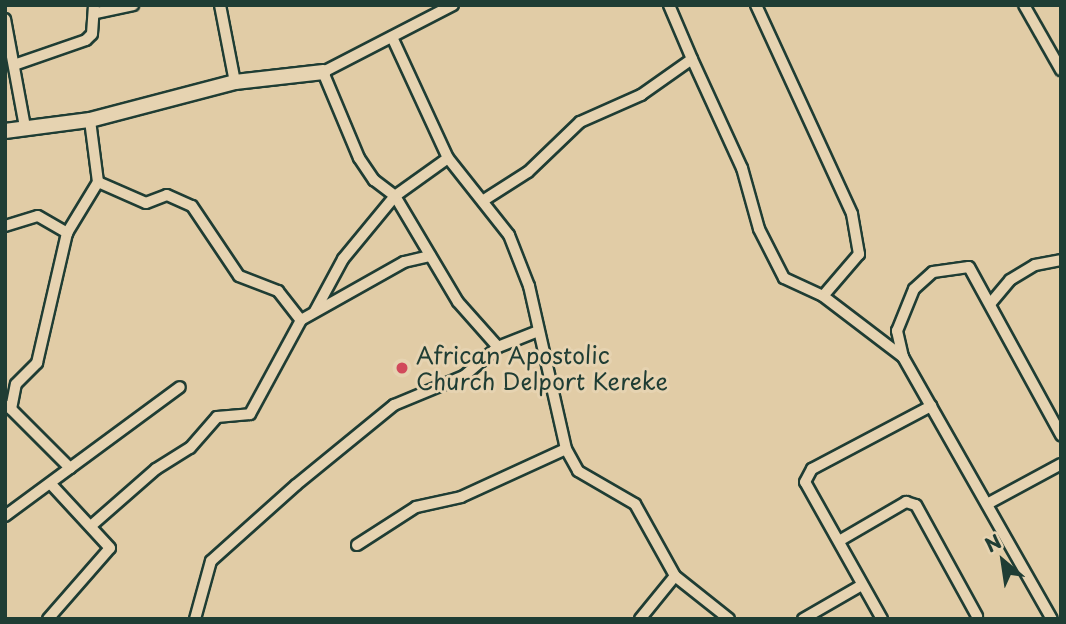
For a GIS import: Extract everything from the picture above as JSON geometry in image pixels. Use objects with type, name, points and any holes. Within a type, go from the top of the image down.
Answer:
[{"type":"street","points":[[14,65],[86,40],[92,34],[95,9],[133,5]]},
{"type":"street","points":[[5,131],[90,120],[235,82],[323,72],[453,5]]},
{"type":"street","points":[[668,5],[741,168],[759,229],[784,278],[823,296],[903,357]]},
{"type":"street","points":[[756,5],[852,214],[859,254],[823,296]]},
{"type":"street","points":[[1024,5],[1061,70]]},
{"type":"street","points":[[223,6],[235,82]]},
{"type":"street","points":[[5,19],[25,127]]},
{"type":"street","points":[[392,37],[448,158],[484,200],[509,235],[529,286],[566,449],[578,471],[635,504],[675,576],[729,619]]},
{"type":"street","points":[[484,200],[528,172],[580,122],[641,95],[692,59]]},
{"type":"street","points":[[323,72],[359,158],[374,180],[395,196],[458,302],[498,347]]},
{"type":"street","points":[[69,468],[8,406],[16,384],[37,363],[67,233],[98,182],[90,120]]},
{"type":"street","points":[[315,312],[343,259],[395,196],[448,158]]},
{"type":"street","points":[[98,182],[146,203],[167,195],[192,206],[239,276],[278,291],[301,320]]},
{"type":"street","points":[[5,226],[38,216],[67,233]]},
{"type":"street","points":[[92,525],[156,469],[190,447],[217,417],[250,414],[301,320],[367,287],[404,262],[430,256]]},
{"type":"street","points":[[990,304],[1010,280],[1035,265],[1060,261]]},
{"type":"street","points":[[1052,619],[989,503],[903,357],[897,331],[903,309],[914,289],[933,272],[969,267],[1061,435]]},
{"type":"street","points":[[195,619],[211,561],[286,493],[394,405],[464,376],[498,347],[538,331]]},
{"type":"street","points":[[5,516],[180,387]]},
{"type":"street","points":[[882,619],[805,482],[812,469],[931,406]]},
{"type":"street","points":[[357,545],[416,507],[461,496],[566,449]]},
{"type":"street","points":[[989,503],[1061,464]]},
{"type":"street","points":[[48,619],[110,548],[92,525],[51,484]]},
{"type":"street","points":[[839,541],[906,502],[916,505],[977,616]]},
{"type":"street","points":[[640,619],[675,576]]},
{"type":"street","points":[[803,619],[862,585]]},
{"type":"place","name":"African Apostolic Church Delport Kereke","points":[[402,368]]}]
